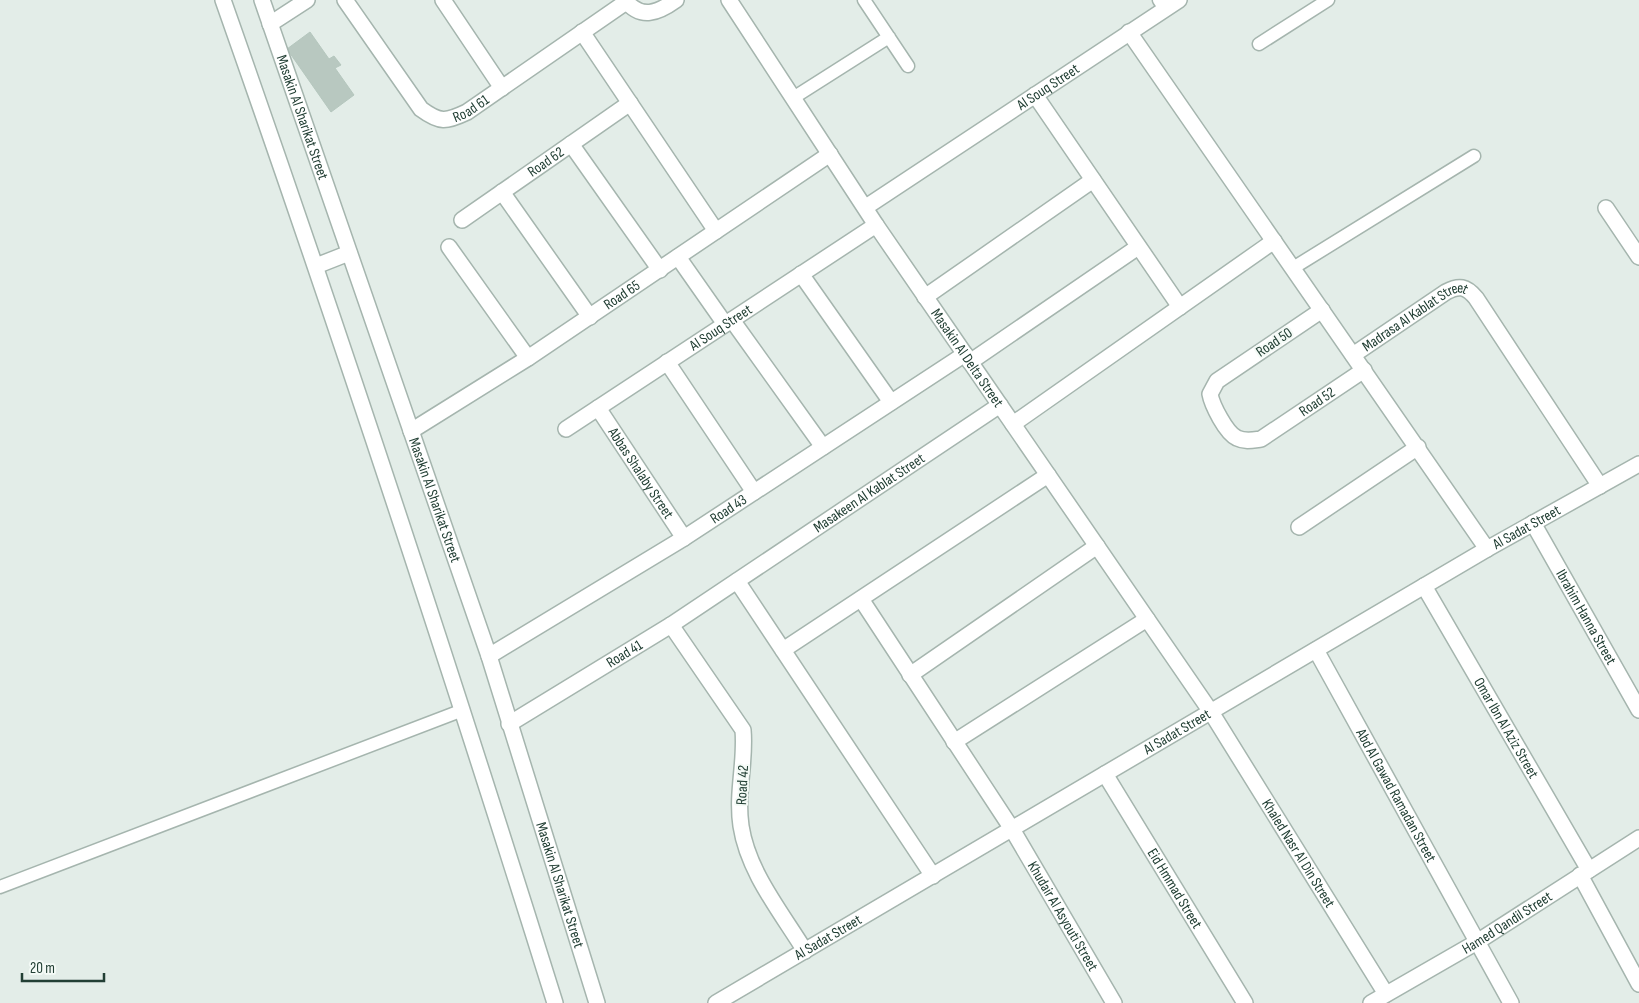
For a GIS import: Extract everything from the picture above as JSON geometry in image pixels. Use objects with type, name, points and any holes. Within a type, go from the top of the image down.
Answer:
[{"type":"street","points":[[223,0],[316,266],[464,710],[555,1003]]},
{"type":"street","name":"Masakin Al Sharikat Street","points":[[262,0],[489,656],[597,1003]]},
{"type":"street","points":[[270,24],[307,0]]},
{"type":"street","name":"Road 61","points":[[345,0],[421,109],[433,119],[448,120],[460,115],[502,88],[626,1]]},
{"type":"street","points":[[626,1],[634,9],[644,14],[654,13],[676,0]]},
{"type":"street","name":"Masakin Al Delta Street","points":[[729,0],[876,224],[1211,712]]},
{"type":"street","name":"Al Souq Street","points":[[866,207],[1129,32],[1162,4],[1179,0]]},
{"type":"street","points":[[447,2],[502,88]]},
{"type":"street","points":[[582,32],[716,231]]},
{"type":"street","points":[[1129,32],[1487,549]]},
{"type":"street","points":[[1035,95],[1180,307]]},
{"type":"street","name":"Road 62","points":[[462,220],[630,103]]},
{"type":"street","points":[[571,144],[660,270]]},
{"type":"street","name":"Road 65","points":[[411,431],[528,358],[830,154]]},
{"type":"street","points":[[926,297],[1093,180]]},
{"type":"street","points":[[502,192],[590,317]]},
{"type":"street","points":[[1606,208],[1639,257]]},
{"type":"street","name":"Al Souq Street","points":[[566,430],[876,224]]},
{"type":"street","points":[[1013,424],[1274,241]]},
{"type":"street","name":"Road 43","points":[[489,656],[684,538],[892,402],[968,358],[1138,247]]},
{"type":"street","points":[[449,248],[528,358]]},
{"type":"street","points":[[316,266],[350,253]]},
{"type":"street","points":[[678,257],[822,447]]},
{"type":"street","points":[[801,274],[892,402]]},
{"type":"street","name":"Madrasa Al Kablat Street","points":[[1353,355],[1456,287],[1468,289],[1476,298],[1600,486]]},
{"type":"street","name":"Road 50","points":[[1272,433],[1261,439],[1248,441],[1235,438],[1212,406],[1210,394],[1217,381],[1226,374],[1322,310]]},
{"type":"street","points":[[667,362],[754,492]]},
{"type":"street","name":"Road 52","points":[[1272,433],[1364,370]]},
{"type":"street","name":"Masakeen Al Kablat Street","points":[[737,581],[1000,405]]},
{"type":"street","name":"Abbas Shalaby Street","points":[[598,408],[684,538]]},
{"type":"street","points":[[1299,527],[1418,447]]},
{"type":"street","name":"Al Sadat Street","points":[[716,1003],[1487,549],[1639,464]]},
{"type":"street","points":[[782,650],[1048,475]]},
{"type":"street","name":"Ibrahim Hanna Street","points":[[1533,523],[1639,710]]},
{"type":"street","points":[[910,675],[1097,546]]},
{"type":"street","points":[[737,581],[933,876]]},
{"type":"street","name":"Road 41","points":[[509,724],[671,625],[737,581]]},
{"type":"street","name":"Omar Ibn Al Aziz Street","points":[[1424,586],[1584,872],[1639,984]]},
{"type":"street","name":"Khudair Al Asyouti Street","points":[[860,599],[1012,829],[1114,1003]]},
{"type":"street","points":[[954,742],[1147,619]]},
{"type":"street","name":"Road 42","points":[[671,625],[743,730],[745,746],[739,782],[741,826],[747,850],[757,873],[806,951]]},
{"type":"street","name":"Abd Al Gawad Ramadan Street","points":[[1316,650],[1511,1003]]},
{"type":"street","name":"Khaled Nasr Al Din Street","points":[[1211,712],[1382,999]]},
{"type":"street","name":"Eid Hmmad Street","points":[[1105,774],[1245,1003]]},
{"type":"street","name":"Hamed Qandil Street","points":[[1382,999],[1478,942],[1639,838]]},
{"type":"lane","points":[[864,0],[908,66]]},
{"type":"lane","points":[[1259,44],[1328,0]]},
{"type":"lane","points":[[793,98],[888,37]]},
{"type":"lane","points":[[1292,268],[1474,156]]},
{"type":"lane","points":[[0,887],[464,710]]},
{"type":"building","points":[[310,32],[329,59],[334,56],[341,65],[335,68],[354,95],[331,112],[287,49]]}]
